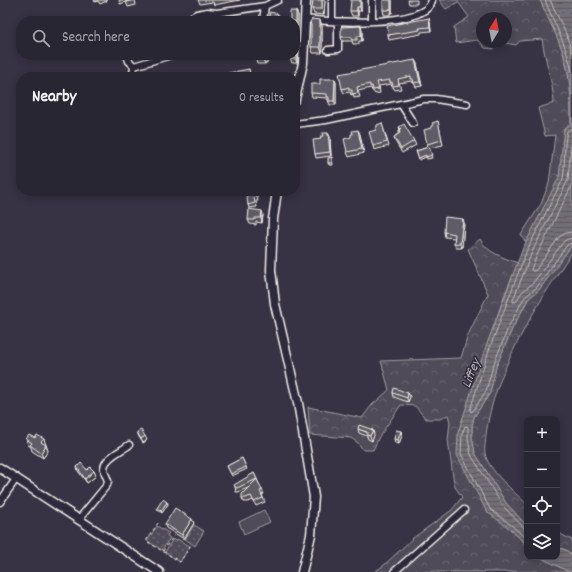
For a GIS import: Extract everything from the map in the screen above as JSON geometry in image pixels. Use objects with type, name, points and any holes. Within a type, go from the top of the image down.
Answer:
[{"type":"main road","points":[[300,76],[303,63],[306,0]]},
{"type":"main road","points":[[276,196],[273,220],[271,270],[275,304],[298,403],[314,497],[311,535],[302,572]]},
{"type":"main road","points":[[0,468],[159,572]]},
{"type":"street","points":[[193,16],[207,12],[217,14],[265,6],[278,0]]},
{"type":"street","points":[[328,50],[338,49],[332,0]]},
{"type":"street","points":[[372,0],[372,21]]},
{"type":"street","points":[[305,19],[335,22],[395,20],[421,13],[428,8],[432,0]]},
{"type":"street","points":[[263,16],[265,6]]},
{"type":"street","points":[[129,60],[134,66]]},
{"type":"street","points":[[134,66],[154,60]]},
{"type":"street","points":[[133,72],[134,66]]},
{"type":"street","points":[[300,123],[328,120],[424,99],[436,99],[467,104]]},
{"type":"street","points":[[457,110],[458,103]]},
{"type":"street","points":[[401,104],[413,123]]},
{"type":"street","points":[[79,519],[107,485],[108,481],[104,471],[105,465],[109,458],[129,445]]},
{"type":"street","points":[[0,502],[16,479]]},
{"type":"street","points":[[394,572],[464,510]]},
{"type":"path","points":[[158,523],[146,541],[180,562],[191,545]]},
{"type":"path","points":[[163,552],[175,534]]},
{"type":"green space","points":[[439,0],[540,0],[562,49],[569,79],[571,100],[571,124],[562,140],[568,164],[532,244],[525,241],[521,235],[541,204],[549,183],[555,135],[545,136],[538,108],[554,103],[542,39],[520,41],[516,45],[512,44],[512,12],[476,12],[476,40],[456,43],[454,27],[469,17],[458,2],[446,9]]},
{"type":"green space","points":[[480,239],[486,248],[501,257],[518,263],[504,296],[458,433],[509,528],[524,542],[524,560],[546,560],[569,572],[374,572],[383,566],[413,538],[452,510],[462,497],[455,487],[453,477],[448,440],[450,422],[448,415],[440,419],[426,419],[415,406],[401,405],[379,437],[373,450],[363,450],[358,443],[351,438],[310,435],[308,407],[362,418],[372,405],[389,390],[381,361],[461,358],[468,335],[488,294],[468,249]]},
{"type":"green space","points":[[572,245],[572,252],[545,293],[507,363],[490,411],[485,451],[487,459],[502,480],[524,501],[524,523],[506,503],[475,453],[472,437],[472,426],[474,417],[490,393],[496,367],[513,327],[529,298],[539,290]]},
{"type":"green space","points":[[264,510],[270,522],[244,534],[239,522]]},
{"type":"green space","points":[[194,525],[204,531],[195,546],[185,539]]},
{"type":"green space","points":[[157,526],[169,533],[167,536],[170,538],[162,550],[147,541]]},
{"type":"green space","points":[[560,533],[572,540],[572,555],[566,550],[560,548]]},
{"type":"green space","points":[[173,539],[176,541],[177,539],[190,546],[180,562],[165,552]]},
{"type":"water","points":[[540,0],[572,0],[572,245],[539,290],[528,299],[513,327],[496,367],[490,393],[474,417],[472,426],[472,437],[475,453],[506,503],[524,523],[524,542],[509,528],[487,512],[457,455],[458,433],[485,349],[523,248],[559,177],[564,129],[571,123],[571,102],[565,58],[559,41]]},
{"type":"water","points":[[560,548],[566,550],[572,555],[572,572],[569,572],[546,560],[560,560]]},
{"type":"building","points":[[313,0],[322,0],[322,9],[312,9]]},
{"type":"building","points":[[351,0],[360,0],[360,7],[357,7],[357,11],[350,11]]},
{"type":"building","points":[[383,0],[391,0],[391,9],[383,10]]},
{"type":"building","points":[[290,11],[296,11],[296,16],[290,16]]},
{"type":"building","points":[[270,12],[278,14],[277,16],[269,16]]},
{"type":"building","points":[[429,18],[430,27],[388,35],[387,26]]},
{"type":"building","points":[[312,19],[320,20],[320,47],[311,47],[310,22]]},
{"type":"building","points":[[361,26],[361,36],[357,36],[357,40],[352,40],[352,37],[341,37],[341,27]]},
{"type":"building","points":[[415,60],[420,82],[414,83],[411,76],[398,79],[399,85],[393,86],[392,82],[390,83],[390,80],[377,82],[379,89],[373,90],[372,86],[370,87],[370,84],[357,87],[358,93],[352,94],[352,90],[349,90],[349,87],[342,89],[339,74]]},
{"type":"building","points":[[249,69],[250,72],[233,72]]},
{"type":"building","points":[[320,79],[335,79],[334,101],[329,101],[327,94],[311,93],[311,84],[320,84]]},
{"type":"building","points":[[438,121],[442,140],[427,144],[424,130],[431,128],[433,125],[432,123]]},
{"type":"building","points":[[382,123],[387,142],[373,146],[369,132],[376,130],[375,128],[377,125]]},
{"type":"building","points":[[404,124],[414,141],[401,149],[394,137],[400,133],[399,131],[401,129],[399,127]]},
{"type":"building","points":[[358,130],[362,149],[347,152],[344,139],[351,137],[351,134],[353,134],[352,131]]},
{"type":"building","points":[[322,133],[328,133],[330,152],[315,154],[313,140],[321,139],[320,136],[323,136]]},
{"type":"building","points":[[429,147],[432,155],[426,157],[426,155],[419,158],[416,151]]},
{"type":"building","points":[[332,157],[332,163],[328,163],[328,158]]},
{"type":"building","points":[[247,196],[256,196],[254,198],[255,203],[248,205]]},
{"type":"building","points":[[249,209],[262,211],[261,218],[248,220]]},
{"type":"building","points":[[445,217],[463,219],[460,244],[454,243],[455,234],[444,232]]},
{"type":"building","points":[[394,388],[408,393],[407,398],[393,393]]},
{"type":"building","points":[[359,425],[373,430],[370,436],[367,435],[367,432],[358,429]]},
{"type":"building","points":[[141,430],[145,436],[141,439],[137,432]]},
{"type":"building","points":[[396,430],[401,431],[398,440],[394,439]]},
{"type":"building","points":[[29,435],[35,438],[37,435],[44,439],[41,442],[46,445],[41,453],[30,445],[32,443],[26,439]]},
{"type":"building","points":[[242,458],[246,467],[231,474],[227,466]]},
{"type":"building","points":[[81,463],[87,470],[90,467],[94,471],[85,479],[77,467]]},
{"type":"building","points":[[254,473],[257,479],[237,488],[235,487],[234,485]]},
{"type":"building","points":[[257,479],[262,490],[260,491],[263,498],[254,502],[251,496],[242,498],[242,494]]},
{"type":"building","points":[[163,499],[167,502],[161,511],[157,508]]},
{"type":"building","points":[[175,508],[192,519],[182,535],[165,524]]},
{"type":"water label","name":"Liffey","points":[[470,373]]}]
